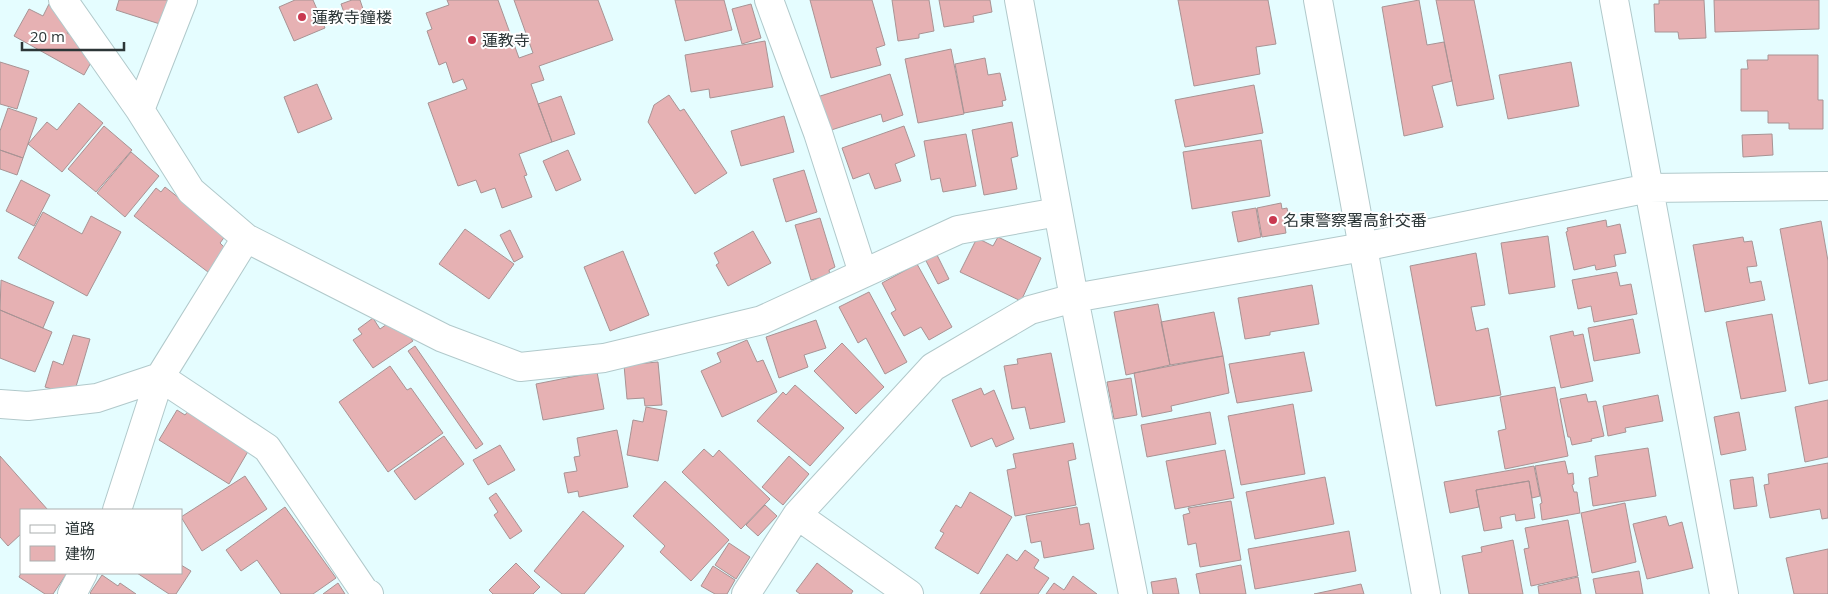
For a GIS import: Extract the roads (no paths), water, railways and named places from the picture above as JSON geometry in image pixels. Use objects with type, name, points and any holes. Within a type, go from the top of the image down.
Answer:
[{"type":"street","points":[[63,0],[140,110],[191,191],[246,238],[442,338],[520,367],[604,358],[762,320],[958,230],[1058,212]]},
{"type":"street","points":[[140,110],[183,0]]},
{"type":"street","points":[[769,0],[818,133],[863,273]]},
{"type":"street","points":[[1019,0],[1074,298],[1133,594]]},
{"type":"street","points":[[1318,0],[1426,594]]},
{"type":"street","points":[[1614,0],[1724,594]]},
{"type":"street","points":[[746,594],[797,515],[933,367],[1030,310],[1074,298],[1363,246],[1649,188],[1828,186]]},
{"type":"street","points":[[117,509],[160,376],[246,238]]},
{"type":"street","points":[[0,404],[28,406],[97,398],[160,376]]},
{"type":"street","points":[[160,376],[267,448],[365,593]]},
{"type":"street","points":[[797,515],[909,594]]},
{"type":"street","points":[[72,594],[82,574]]},
{"type":"place","name":"蓮教寺鐘楼","points":[[302,17]]},
{"type":"place","name":"蓮教寺","points":[[472,40]]},
{"type":"place","name":"名東警察署高針交番","points":[[1273,220]]}]
